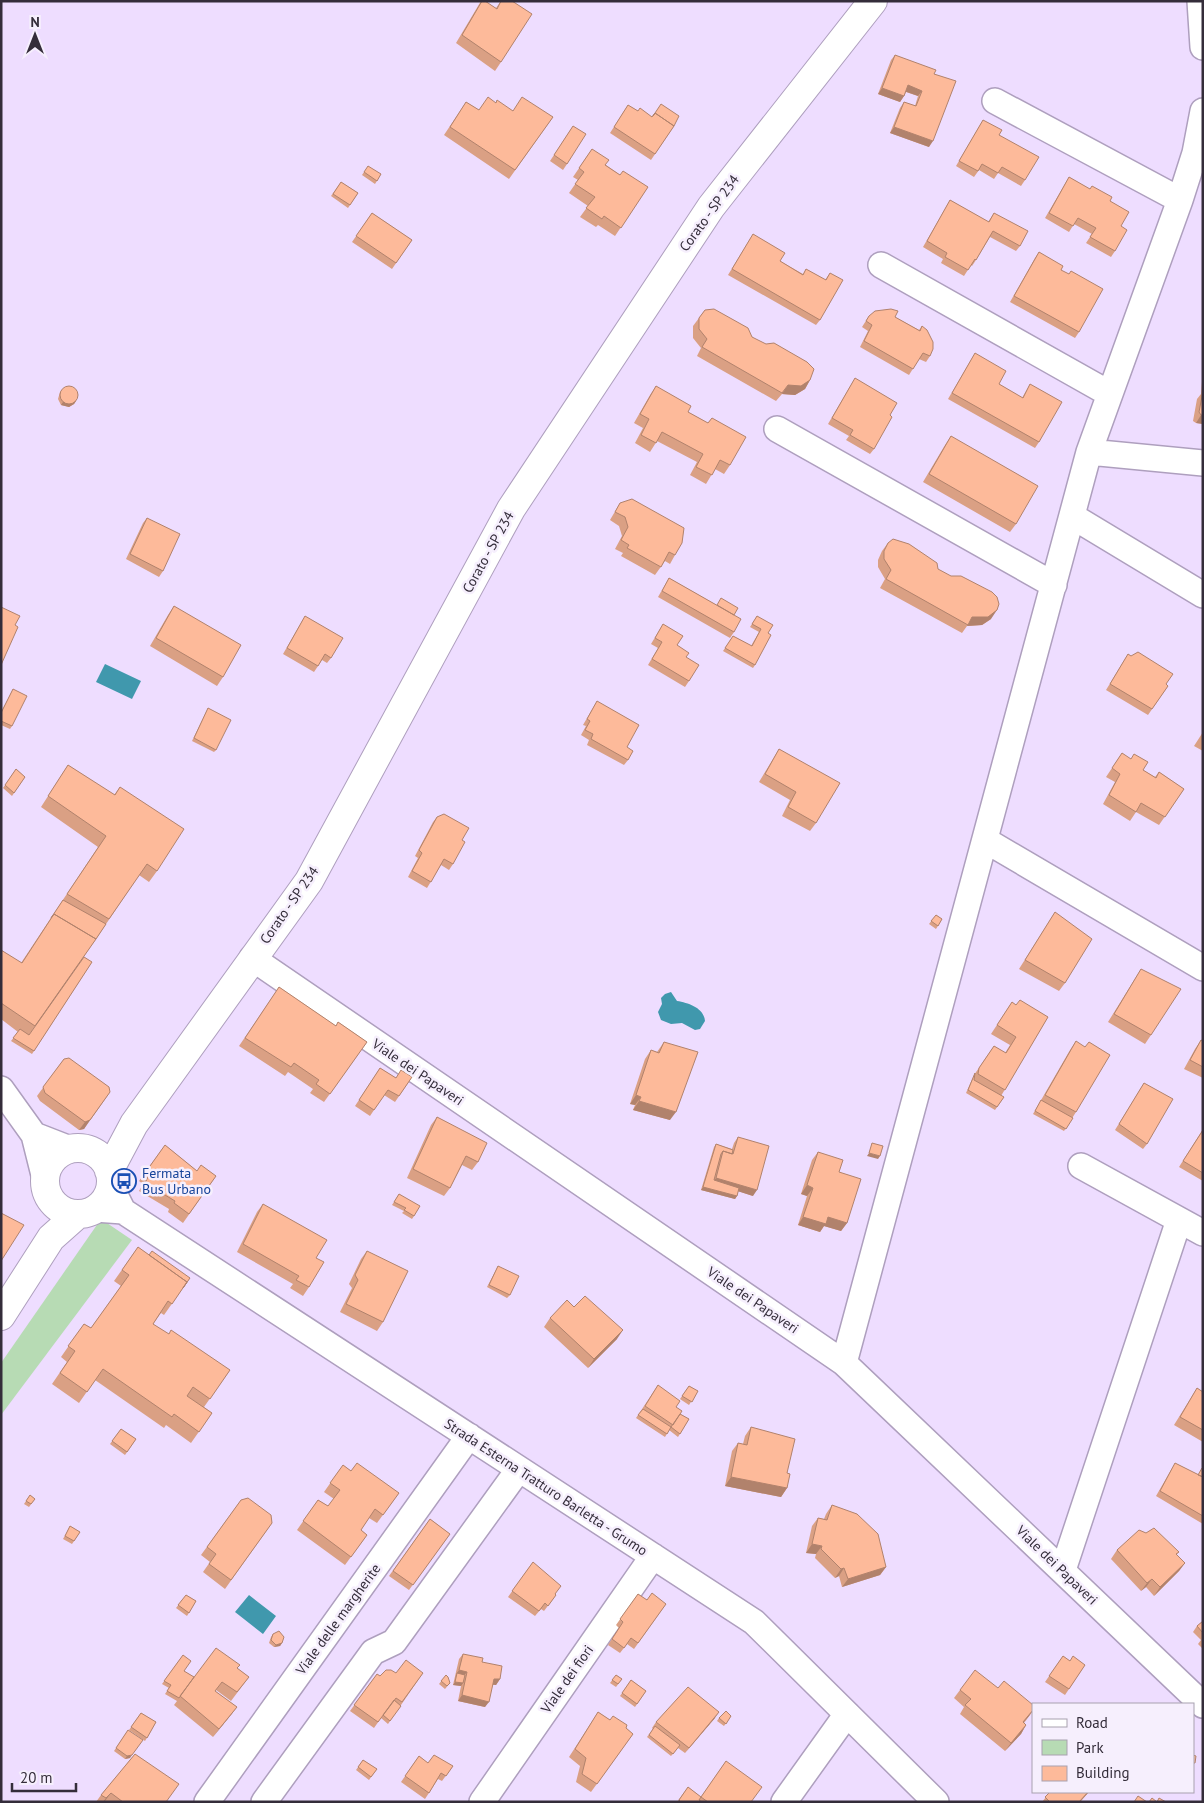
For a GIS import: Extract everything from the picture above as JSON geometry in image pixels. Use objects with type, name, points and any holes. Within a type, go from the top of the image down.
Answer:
[{"type":"main road","name":"Corato - SP 234","points":[[1,1316],[51,1238],[87,1211],[102,1203],[110,1179],[134,1124],[309,881],[511,509],[711,207],[873,1]]},
{"type":"main road","name":"Corato - SP 234","points":[[51,1238],[48,1189],[52,1160],[134,1124]]},
{"type":"main road","points":[[78,1149],[100,1156],[110,1179]]},
{"type":"main road","points":[[48,1189],[58,1207],[87,1211]]},
{"type":"street","points":[[1200,1],[1203,47]]},
{"type":"street","points":[[996,101],[1180,200]]},
{"type":"street","points":[[844,1363],[1089,452],[1180,200],[1195,153],[1203,110]]},
{"type":"street","points":[[881,265],[1110,394]]},
{"type":"street","points":[[777,429],[1054,585]]},
{"type":"street","points":[[1089,452],[1203,462]]},
{"type":"street","points":[[1072,516],[1203,595]]},
{"type":"street","points":[[985,840],[1203,968]]},
{"type":"street","name":"Viale dei Papaveri","points":[[252,958],[844,1363],[1203,1704]]},
{"type":"street","points":[[1,1089],[34,1135],[48,1189]]},
{"type":"street","points":[[34,1135],[78,1149]]},
{"type":"street","points":[[1081,1166],[1203,1233]]},
{"type":"street","name":"Strada Esterna Tratturo Barletta - Grumo","points":[[110,1179],[123,1211]]},
{"type":"street","name":"Strada Esterna Tratturo Barletta - Grumo","points":[[87,1211],[123,1211],[754,1622],[936,1802]]},
{"type":"street","points":[[1063,1570],[1178,1220]]},
{"type":"street","name":"Viale delle margherite","points":[[207,1802],[469,1436]]},
{"type":"street","points":[[264,1802],[373,1652],[394,1642],[518,1469]]},
{"type":"street","name":"Viale dei fiori","points":[[482,1802],[653,1556]]},
{"type":"street","points":[[784,1802],[847,1714]]},
{"type":"green space","points":[[101,1219],[132,1240],[1,1415],[1,1363]]},
{"type":"water","points":[[105,664],[141,681],[132,699],[96,682]]},
{"type":"water","points":[[671,992],[677,1001],[699,1009],[705,1021],[700,1029],[695,1030],[682,1023],[671,1024],[661,1020],[658,1012],[662,1004],[661,998]]},
{"type":"water","points":[[249,1595],[276,1616],[263,1634],[235,1612]]},
{"type":"building","points":[[482,1],[497,9],[501,1],[512,1],[532,14],[501,62],[462,35]]},
{"type":"building","points":[[895,55],[936,70],[934,74],[956,81],[933,141],[894,127],[904,102],[916,106],[922,91],[908,85],[904,96],[882,88]]},
{"type":"building","points":[[488,97],[496,103],[497,100],[513,111],[522,97],[553,117],[515,170],[450,127],[466,102],[479,110]]},
{"type":"building","points":[[661,104],[679,116],[674,126],[655,113]]},
{"type":"building","points":[[628,105],[638,111],[640,108],[652,117],[655,113],[674,126],[655,154],[614,127]]},
{"type":"building","points":[[983,120],[1002,130],[999,135],[1039,157],[1025,180],[1002,167],[998,173],[982,164],[978,171],[959,161]]},
{"type":"building","points":[[573,126],[586,134],[567,164],[554,155]]},
{"type":"building","points":[[592,149],[609,160],[605,165],[620,175],[623,171],[648,187],[621,228],[604,216],[602,219],[586,208],[595,197],[575,184],[584,172],[579,168]]},
{"type":"building","points":[[368,166],[381,174],[377,181],[364,172]]},
{"type":"building","points":[[1069,177],[1090,189],[1092,186],[1112,197],[1110,201],[1129,212],[1121,226],[1127,230],[1115,251],[1090,237],[1096,228],[1078,218],[1073,226],[1049,213]]},
{"type":"building","points":[[341,182],[358,193],[350,205],[333,194]]},
{"type":"building","points":[[950,200],[989,222],[994,213],[1028,231],[1020,246],[993,231],[968,270],[945,257],[947,253],[927,241]]},
{"type":"building","points":[[372,213],[412,240],[396,263],[356,236]]},
{"type":"building","points":[[753,234],[785,253],[780,261],[803,275],[806,269],[826,280],[830,273],[843,280],[820,320],[732,269]]},
{"type":"building","points":[[1039,252],[1063,266],[1061,270],[1069,274],[1071,271],[1103,289],[1079,332],[1014,296]]},
{"type":"building","points":[[714,309],[748,328],[752,337],[766,344],[774,343],[807,362],[814,369],[810,380],[801,386],[788,385],[782,393],[702,347],[707,339],[699,329],[699,318],[705,310]]},
{"type":"building","points":[[891,309],[898,311],[895,317],[920,331],[922,326],[927,330],[933,342],[930,356],[923,353],[913,369],[864,341],[872,325],[866,321],[869,316],[875,311]]},
{"type":"building","points":[[975,353],[1006,371],[999,384],[1023,398],[1030,384],[1062,402],[1039,442],[952,393]]},
{"type":"building","points":[[855,378],[897,403],[890,415],[892,417],[874,449],[850,435],[853,430],[832,418]]},
{"type":"building","points":[[69,386],[75,389],[78,395],[75,401],[69,404],[63,401],[60,395],[63,389]]},
{"type":"building","points":[[656,386],[691,406],[688,412],[708,423],[712,418],[746,437],[730,465],[720,460],[712,475],[696,467],[703,454],[662,432],[656,443],[641,435],[649,419],[640,414]]},
{"type":"building","points":[[1203,391],[1203,415],[1201,415],[1199,412]]},
{"type":"building","points":[[951,436],[1038,486],[1016,524],[929,474]]},
{"type":"building","points":[[632,499],[684,528],[682,543],[675,555],[669,552],[661,567],[627,548],[629,545],[621,540],[628,527],[625,517],[615,512],[620,503]]},
{"type":"building","points":[[147,518],[180,534],[163,571],[130,554]]},
{"type":"building","points":[[893,539],[909,544],[937,563],[938,569],[951,576],[961,576],[992,592],[997,597],[999,604],[997,610],[988,617],[972,617],[968,625],[886,579],[891,570],[884,559],[884,551],[888,543]]},
{"type":"building","points":[[669,578],[741,619],[734,632],[662,591]]},
{"type":"building","points":[[721,598],[738,608],[734,615],[717,605]]},
{"type":"building","points":[[174,606],[241,645],[223,677],[156,638]]},
{"type":"building","points":[[1,607],[20,616],[15,625],[18,627],[1,665]]},
{"type":"building","points":[[305,616],[343,638],[331,658],[325,654],[318,666],[287,648]]},
{"type":"building","points":[[757,616],[773,625],[768,633],[771,635],[755,665],[725,648],[733,636],[752,646],[761,629],[752,624]]},
{"type":"building","points":[[663,624],[683,636],[677,645],[689,653],[686,657],[699,665],[689,681],[652,659],[662,642],[655,638]]},
{"type":"building","points":[[1138,652],[1173,674],[1166,684],[1168,686],[1152,709],[1110,684],[1128,654],[1131,656]]},
{"type":"building","points":[[13,689],[27,696],[12,726],[1,721],[1,713]]},
{"type":"building","points":[[597,701],[639,725],[627,747],[633,751],[628,760],[591,739],[593,734],[585,730],[590,721],[587,719]]},
{"type":"building","points":[[208,708],[231,720],[216,750],[194,738]]},
{"type":"building","points":[[779,749],[840,783],[816,823],[788,807],[796,792],[765,774]]},
{"type":"building","points":[[1122,753],[1131,759],[1134,754],[1148,762],[1143,770],[1156,778],[1159,772],[1184,789],[1165,817],[1141,803],[1136,812],[1109,795],[1120,774],[1112,768]]},
{"type":"building","points":[[68,765],[115,795],[120,787],[184,829],[157,871],[147,864],[109,919],[67,894],[106,836],[48,796]]},
{"type":"building","points":[[16,769],[25,777],[14,793],[5,785]]},
{"type":"building","points":[[444,814],[469,828],[462,840],[465,842],[453,864],[444,859],[431,882],[412,871],[422,853],[419,850],[437,817]]},
{"type":"building","points":[[63,900],[106,924],[96,939],[54,914],[51,918]]},
{"type":"building","points":[[1055,912],[1092,939],[1065,983],[1025,960]]},
{"type":"building","points":[[54,914],[96,939],[35,1026],[1,1003],[1,950],[22,963]]},
{"type":"building","points":[[936,915],[942,919],[938,926],[931,921]]},
{"type":"building","points":[[84,957],[92,962],[34,1051],[13,1038],[20,1029],[29,1035]]},
{"type":"building","points":[[1141,969],[1181,989],[1151,1035],[1114,1014]]},
{"type":"building","points":[[279,987],[336,1026],[338,1022],[367,1042],[330,1094],[316,1084],[319,1080],[294,1063],[291,1067],[245,1038]]},
{"type":"building","points":[[1020,1000],[1048,1017],[1005,1090],[978,1074],[979,1068],[994,1046],[1006,1053],[1016,1037],[997,1025],[1012,1002],[1016,1005]]},
{"type":"building","points":[[1201,1040],[1203,1041],[1203,1067],[1190,1060]]},
{"type":"building","points":[[1076,1041],[1085,1047],[1089,1042],[1110,1055],[1076,1112],[1045,1095]]},
{"type":"building","points":[[664,1042],[698,1052],[676,1112],[639,1101],[641,1097],[636,1095],[651,1050],[659,1053]]},
{"type":"building","points":[[69,1058],[109,1087],[110,1092],[90,1120],[85,1122],[45,1093],[43,1087],[64,1059]]},
{"type":"building","points":[[380,1068],[396,1078],[401,1070],[412,1077],[399,1096],[388,1090],[374,1110],[359,1100]]},
{"type":"building","points":[[975,1073],[974,1080],[1004,1097],[997,1107],[968,1090]]},
{"type":"building","points":[[1144,1083],[1173,1099],[1147,1144],[1119,1124]]},
{"type":"building","points":[[1041,1100],[1073,1118],[1066,1129],[1035,1111]]},
{"type":"building","points":[[437,1117],[487,1143],[478,1162],[466,1156],[450,1188],[413,1169]]},
{"type":"building","points":[[1203,1130],[1203,1173],[1183,1161]]},
{"type":"building","points":[[738,1137],[769,1146],[757,1190],[716,1178],[723,1151],[733,1154]]},
{"type":"building","points":[[872,1143],[883,1146],[880,1156],[869,1153]]},
{"type":"building","points":[[716,1144],[733,1150],[732,1154],[723,1151],[721,1154],[714,1180],[739,1188],[737,1196],[703,1187]]},
{"type":"building","points":[[165,1145],[197,1171],[201,1165],[216,1176],[189,1214],[174,1203],[175,1201],[145,1183],[149,1175],[145,1173]]},
{"type":"building","points":[[818,1152],[843,1160],[839,1172],[861,1179],[847,1223],[828,1217],[826,1224],[803,1217],[813,1188],[807,1185]]},
{"type":"building","points":[[399,1194],[420,1206],[414,1216],[404,1210],[406,1208],[394,1202]]},
{"type":"building","points":[[263,1204],[327,1240],[316,1258],[324,1262],[309,1287],[296,1280],[299,1276],[243,1244]]},
{"type":"building","points":[[1,1213],[24,1225],[1,1261]]},
{"type":"building","points":[[138,1247],[187,1282],[172,1304],[168,1301],[153,1324],[169,1334],[171,1330],[230,1370],[210,1399],[193,1387],[187,1396],[212,1413],[199,1432],[174,1414],[172,1417],[103,1369],[87,1392],[60,1373],[75,1351],[68,1346],[84,1324],[91,1328],[129,1275],[122,1270]]},
{"type":"building","points":[[152,1251],[190,1278],[183,1288],[187,1282],[149,1255]]},
{"type":"building","points":[[367,1251],[408,1271],[383,1322],[346,1304],[358,1280],[355,1275]]},
{"type":"building","points":[[498,1266],[519,1276],[510,1295],[489,1285]]},
{"type":"building","points":[[585,1296],[623,1330],[594,1359],[550,1318],[567,1300],[574,1307]]},
{"type":"building","points":[[658,1385],[680,1401],[676,1407],[682,1411],[673,1425],[645,1406]]},
{"type":"building","points":[[689,1386],[698,1391],[692,1402],[682,1396]]},
{"type":"building","points":[[1197,1388],[1203,1392],[1203,1430],[1180,1417]]},
{"type":"building","points":[[643,1409],[671,1427],[667,1434],[638,1415]]},
{"type":"building","points":[[680,1414],[689,1419],[680,1434],[671,1427]]},
{"type":"building","points":[[751,1427],[795,1439],[787,1473],[790,1474],[787,1488],[731,1477],[738,1443],[747,1445]]},
{"type":"building","points":[[121,1429],[136,1439],[127,1452],[112,1441]]},
{"type":"building","points":[[357,1463],[399,1493],[383,1515],[375,1509],[361,1530],[367,1535],[351,1557],[303,1521],[318,1500],[328,1506],[340,1490],[330,1483],[343,1465],[351,1471]]},
{"type":"building","points":[[1175,1463],[1203,1477],[1203,1516],[1160,1491]]},
{"type":"building","points":[[1203,1468],[1203,1477],[1198,1475]]},
{"type":"building","points":[[30,1495],[35,1499],[31,1504],[26,1501]]},
{"type":"building","points":[[248,1498],[271,1515],[272,1523],[231,1580],[209,1564],[216,1554],[207,1547],[241,1500]]},
{"type":"building","points":[[832,1505],[857,1514],[878,1534],[886,1567],[848,1579],[844,1568],[841,1569],[821,1549],[822,1546],[812,1544],[818,1518],[827,1520]]},
{"type":"building","points":[[430,1519],[450,1534],[413,1585],[393,1571]]},
{"type":"building","points":[[70,1526],[80,1532],[74,1541],[65,1536]]},
{"type":"building","points":[[1154,1528],[1179,1552],[1176,1554],[1185,1563],[1160,1587],[1152,1579],[1147,1583],[1117,1550],[1139,1530],[1146,1533]]},
{"type":"building","points":[[533,1562],[561,1586],[548,1606],[545,1603],[539,1611],[512,1591]]},
{"type":"building","points":[[652,1593],[666,1604],[638,1643],[631,1638],[624,1648],[612,1639],[623,1622],[620,1619],[638,1594],[647,1600]]},
{"type":"building","points":[[186,1595],[196,1601],[189,1613],[178,1605]]},
{"type":"building","points":[[1203,1621],[1203,1633],[1197,1626]]},
{"type":"building","points":[[279,1631],[284,1637],[282,1643],[276,1645],[271,1640],[273,1634]]},
{"type":"building","points":[[216,1648],[240,1665],[237,1668],[249,1677],[237,1692],[222,1682],[215,1691],[237,1707],[219,1729],[180,1696]]},
{"type":"building","points":[[463,1654],[483,1658],[482,1662],[502,1666],[500,1679],[494,1679],[489,1702],[462,1695],[467,1672],[459,1670]]},
{"type":"building","points":[[183,1655],[191,1661],[184,1671],[194,1677],[179,1698],[167,1691],[171,1685],[164,1681]]},
{"type":"building","points":[[1063,1656],[1070,1661],[1073,1656],[1085,1665],[1069,1689],[1049,1676]]},
{"type":"building","points":[[406,1660],[423,1673],[402,1702],[396,1698],[378,1722],[354,1705],[377,1674],[380,1676],[386,1670],[396,1673]]},
{"type":"building","points":[[975,1670],[998,1688],[1004,1681],[1032,1704],[1032,1711],[1023,1722],[1026,1725],[1011,1743],[965,1705],[971,1699],[960,1690]]},
{"type":"building","points":[[457,1673],[465,1675],[463,1683],[455,1682]]},
{"type":"building","points":[[446,1675],[450,1683],[447,1686],[441,1681]]},
{"type":"building","points":[[616,1675],[622,1679],[618,1684],[612,1680]]},
{"type":"building","points":[[631,1680],[646,1691],[637,1704],[622,1693]]},
{"type":"building","points":[[688,1687],[719,1712],[689,1748],[656,1722]]},
{"type":"building","points":[[394,1700],[401,1706],[390,1721],[383,1715]]},
{"type":"building","points":[[726,1711],[731,1716],[726,1724],[719,1718]]},
{"type":"building","points":[[598,1712],[610,1720],[613,1716],[627,1725],[626,1728],[633,1734],[597,1784],[582,1774],[586,1758],[575,1749]]},
{"type":"building","points":[[141,1713],[156,1722],[147,1738],[131,1727]]},
{"type":"building","points":[[655,1726],[680,1745],[673,1754],[649,1735]]},
{"type":"building","points":[[128,1730],[143,1740],[132,1755],[127,1756],[116,1748]]},
{"type":"building","points":[[135,1754],[179,1784],[166,1802],[123,1802],[111,1793],[106,1798],[101,1795]]},
{"type":"building","points":[[434,1755],[453,1766],[446,1776],[441,1773],[429,1793],[405,1776],[419,1756],[428,1763]]},
{"type":"building","points":[[363,1760],[377,1769],[371,1777],[358,1767]]},
{"type":"building","points":[[726,1761],[762,1787],[751,1802],[708,1802],[701,1797]]},
{"type":"building","points":[[688,1787],[701,1797],[699,1800],[702,1802],[681,1802],[679,1800]]},
{"type":"building","points":[[1049,1793],[1087,1793],[1079,1802],[1050,1802],[1045,1797]]},
{"type":"building","points":[[1138,1796],[1147,1802],[1134,1802]]},
{"type":"building","points":[[1152,1798],[1157,1802],[1149,1802]]},
{"type":"building","points":[[1159,1798],[1166,1802],[1157,1802]]},
{"type":"place","name":"Fermata Bus Urbano","points":[[124,1181]]}]
